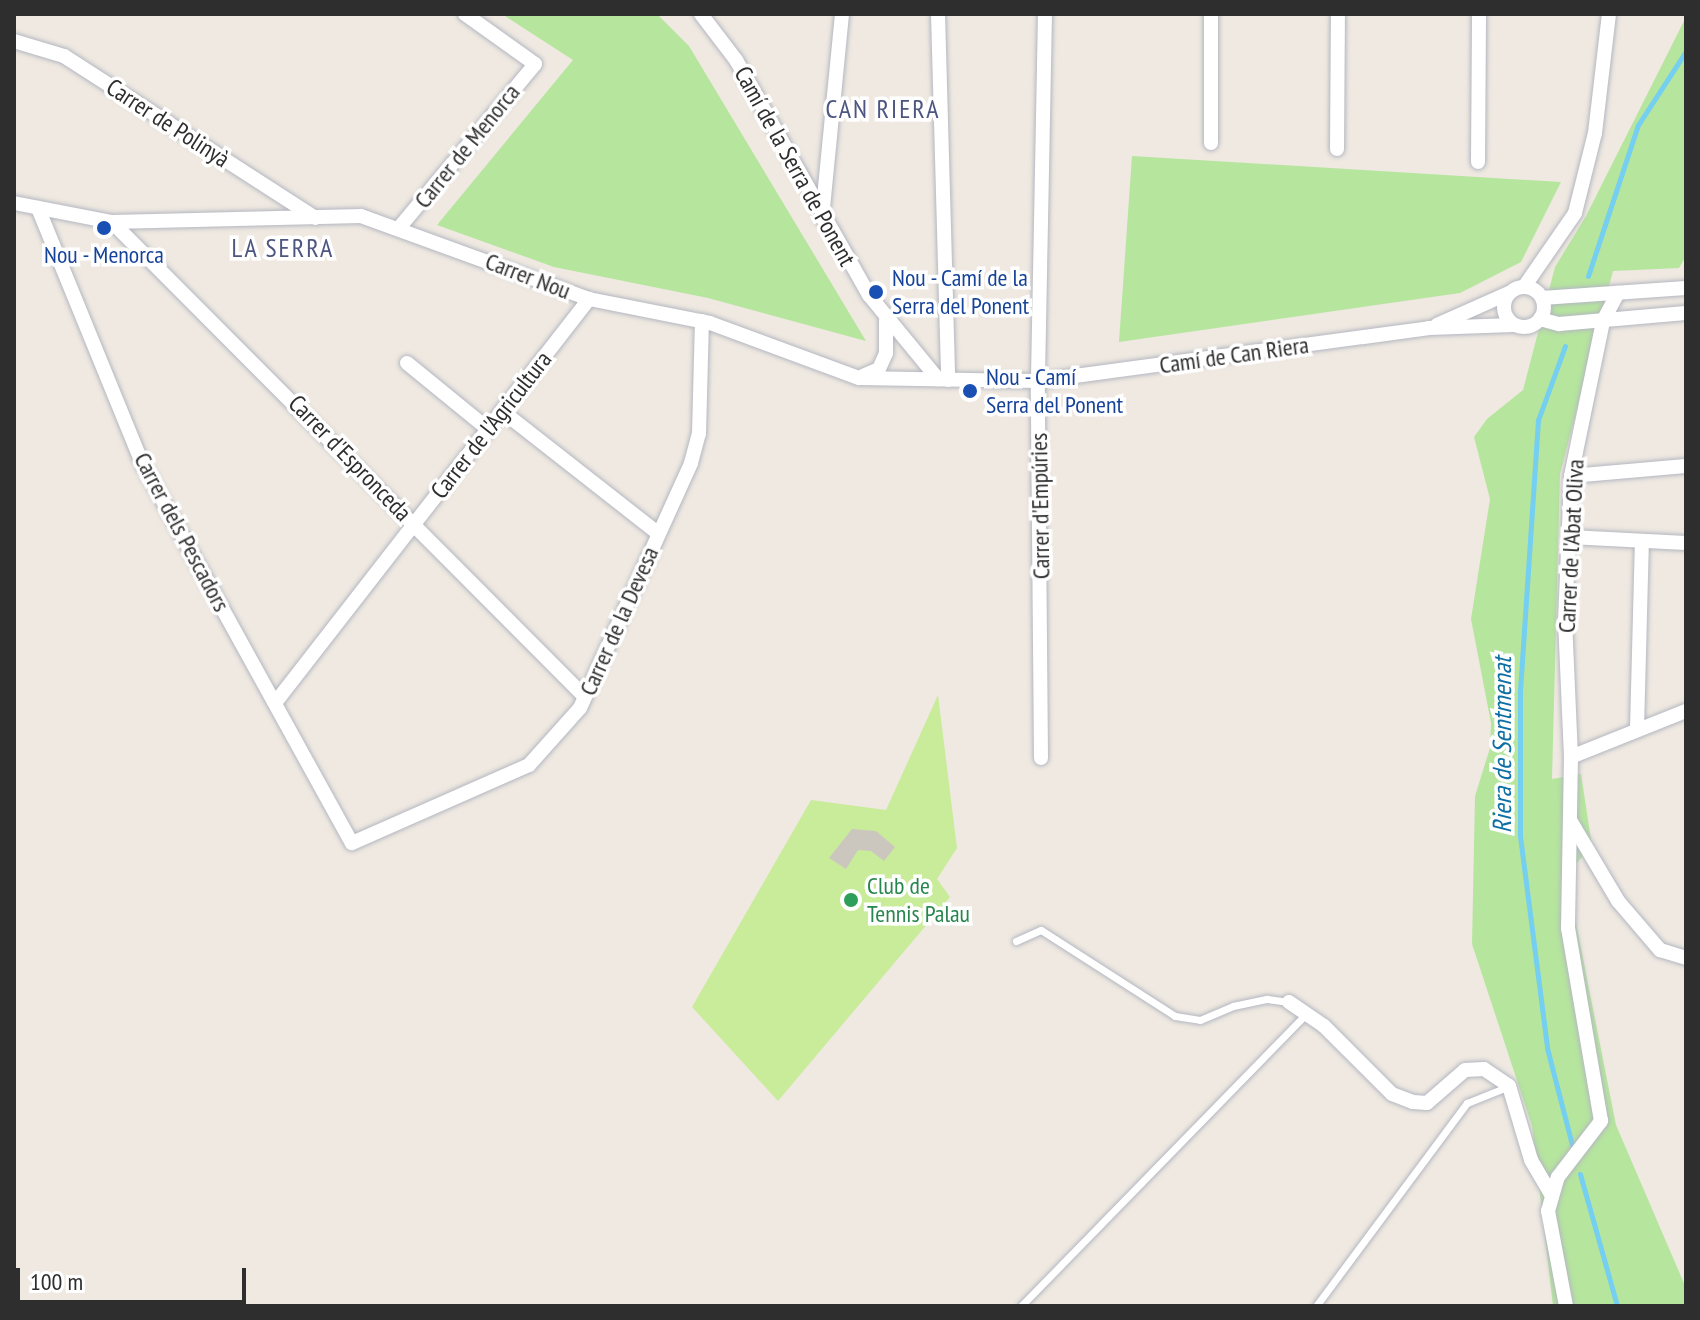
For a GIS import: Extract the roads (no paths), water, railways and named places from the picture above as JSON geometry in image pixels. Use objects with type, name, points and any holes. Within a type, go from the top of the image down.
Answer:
[{"type":"street","name":"Carrer de Menorca","points":[[399,228],[535,64],[465,14]]},
{"type":"street","name":"Camí de la Serra de Ponent","points":[[701,14],[736,60],[822,218],[886,320],[943,380]]},
{"type":"street","points":[[822,218],[842,14]]},
{"type":"street","points":[[938,14],[943,380]]},
{"type":"street","name":"Carrer d'Empúries","points":[[1041,758],[1038,381],[1045,14]]},
{"type":"street","points":[[1211,14],[1211,143]]},
{"type":"street","points":[[1337,149],[1338,14]]},
{"type":"street","points":[[1478,162],[1479,14]]},
{"type":"street","points":[[1542,298],[1540,319],[1529,327],[1513,325],[1504,310],[1509,293],[1524,287],[1575,213],[1595,133],[1609,14]]},
{"type":"street","name":"Carrer de Polinyà","points":[[14,41],[64,56],[315,218]]},
{"type":"street","name":"Carrer Nou","points":[[14,203],[112,222],[361,216],[589,299],[702,321],[859,378],[1038,381]]},
{"type":"street","name":"Carrer dels Pescadors","points":[[38,208],[142,463],[352,843]]},
{"type":"street","name":"Carrer d'Espronceda","points":[[112,222],[585,697]]},
{"type":"street","points":[[1524,287],[1542,298],[1686,288]]},
{"type":"street","name":"Camí de Can Riera","points":[[1429,328],[1509,293]]},
{"type":"street","name":"Carrer de l'Abat Oliva","points":[[1552,1196],[1558,1177],[1601,1121],[1568,928],[1571,757],[1565,622],[1571,476],[1603,321],[1618,293]]},
{"type":"street","name":"Carrer de l'Agricultura","points":[[275,703],[589,299]]},
{"type":"street","points":[[1540,319],[1559,324],[1686,313]]},
{"type":"street","points":[[859,378],[879,369],[886,353],[886,320]]},
{"type":"street","name":"Carrer de la Devesa","points":[[352,843],[529,765],[585,697],[659,534],[699,434],[702,321]]},
{"type":"street","name":"Camí de Can Riera","points":[[1038,381],[1429,328],[1513,325]]},
{"type":"street","points":[[407,363],[488,429]]},
{"type":"street","points":[[502,411],[659,534]]},
{"type":"street","points":[[1571,476],[1686,466]]},
{"type":"street","points":[[1570,537],[1686,543]]},
{"type":"street","points":[[1637,729],[1642,541]]},
{"type":"street","points":[[1571,757],[1686,711]]},
{"type":"street","points":[[1570,820],[1618,901],[1660,950],[1686,958]]},
{"type":"street","points":[[1289,1002],[1392,1094],[1413,1102],[1427,1103],[1465,1070],[1484,1069],[1509,1086],[1531,1160],[1552,1196],[1548,1211],[1566,1306]]},
{"type":"lane","points":[[1016,941],[1041,930],[1175,1016],[1200,1020],[1233,1006],[1267,999],[1289,1002]]},
{"type":"lane","points":[[1021,1306],[1306,1014]]},
{"type":"lane","points":[[1316,1306],[1467,1103],[1509,1086]]},
{"type":"waterway","name":"Riera de Sentmenat","points":[[1588,276],[1638,125],[1686,51]]},
{"type":"waterway","name":"Riera de Sentmenat","points":[[1565,346],[1538,420],[1520,692],[1520,836],[1547,1048],[1572,1145]]},
{"type":"waterway","name":"Riera de Sentmenat","points":[[1580,1174],[1617,1306]]},
{"type":"place","name":"Nou - Menorca","points":[[104,228]]},
{"type":"place","name":"Nou - Camí de la Serra del Ponent","points":[[876,292]]},
{"type":"place","name":"Nou - Camí Serra del Ponent","points":[[970,391]]},
{"type":"place","name":"Club de Tennis Palau","points":[[851,900]]},
{"type":"district","name":"CAN RIERA","points":[[883,109]]},
{"type":"district","name":"LA SERRA","points":[[283,248]]}]
